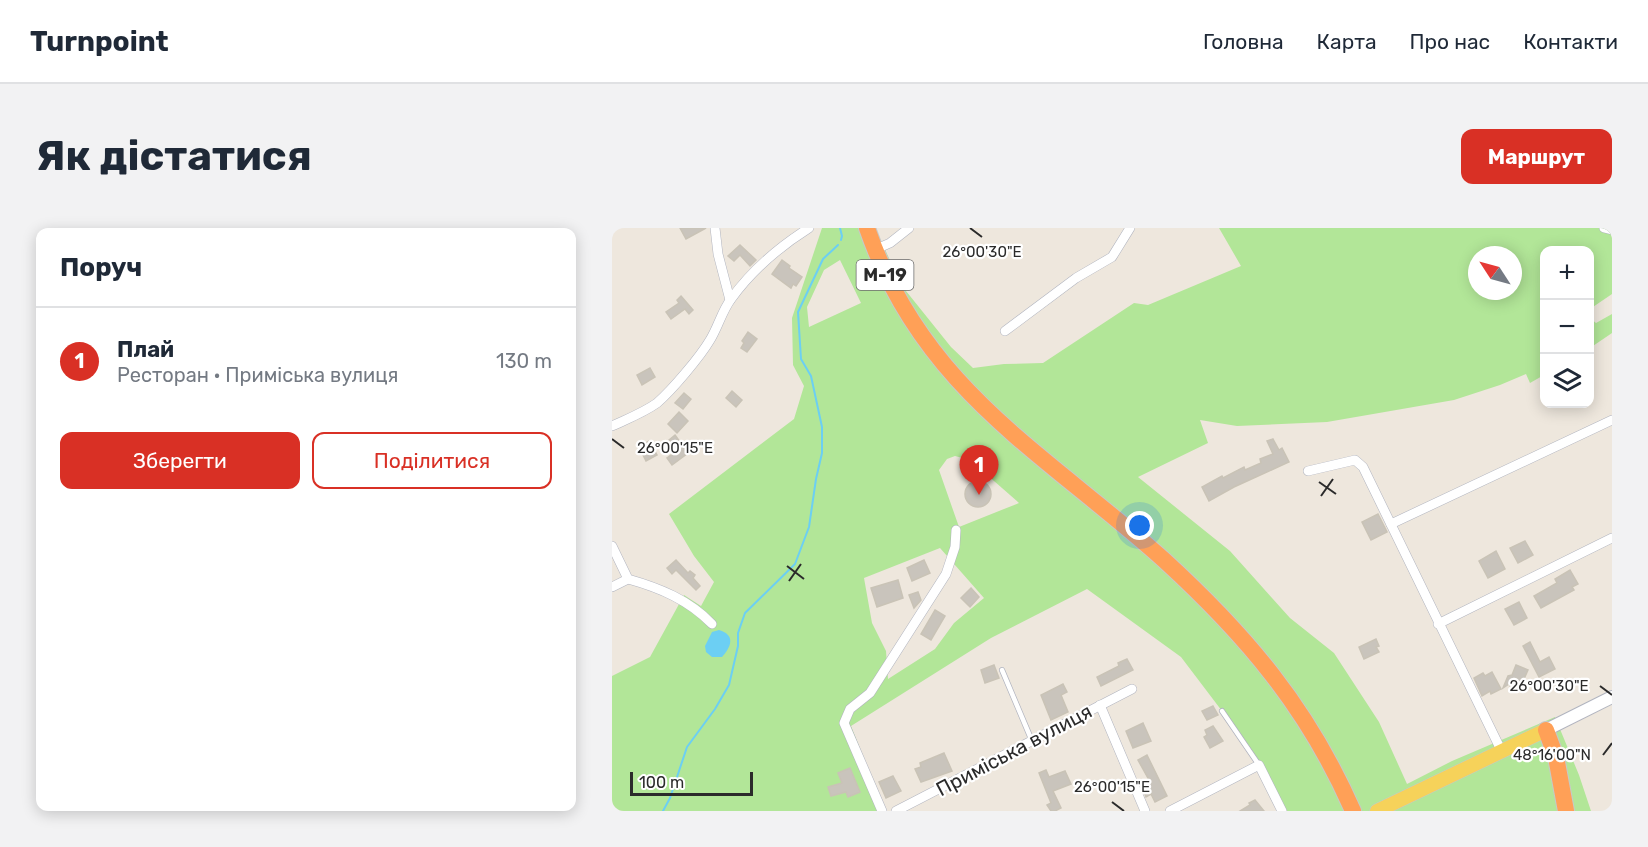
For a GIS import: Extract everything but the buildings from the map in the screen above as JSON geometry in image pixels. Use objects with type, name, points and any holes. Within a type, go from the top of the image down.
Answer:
[{"type":"highway","name":"М-19","points":[[867,228],[879,263],[910,319],[938,358],[974,399],[1035,454],[1162,559],[1254,650],[1306,719],[1328,756],[1353,811]]},
{"type":"highway","points":[[1546,730],[1556,757],[1566,811]]},
{"type":"main road","points":[[1377,811],[1612,697]]},
{"type":"street","points":[[715,228],[718,254],[730,300]]},
{"type":"street","points":[[612,426],[642,412],[663,396],[708,342],[730,300],[763,263],[790,240],[809,228]]},
{"type":"street","points":[[874,250],[890,243],[909,228]]},
{"type":"street","points":[[1005,331],[1076,278],[1112,256],[1130,228]]},
{"type":"street","points":[[1604,228],[1612,230]]},
{"type":"street","points":[[1390,524],[1612,420]]},
{"type":"street","points":[[1304,471],[1355,460],[1363,467],[1502,752]]},
{"type":"street","points":[[882,811],[844,723],[850,709],[870,693],[946,574],[955,548],[956,530]]},
{"type":"street","points":[[1438,624],[1612,538]]},
{"type":"street","points":[[612,546],[628,579]]},
{"type":"street","points":[[612,587],[628,579],[671,593],[712,624]]},
{"type":"street","name":"Приміська вулиця","points":[[896,811],[1132,689]]},
{"type":"street","name":"Приміська вулиця","points":[[1100,705],[1145,811]]},
{"type":"street","points":[[1170,811],[1259,765],[1282,811]]},
{"type":"lane","points":[[1002,670],[1032,741]]},
{"type":"lane","points":[[1222,711],[1259,765]]},
{"type":"green space","points":[[822,228],[875,228],[902,286],[951,347],[973,368],[1043,363],[1134,303],[1148,305],[1241,266],[1219,228],[1612,228],[1612,294],[1594,306],[1594,246],[1540,246],[1540,377],[1530,383],[1526,374],[1454,400],[1327,422],[1237,426],[1200,420],[1208,443],[1138,477],[1230,551],[1290,618],[1334,653],[1379,722],[1407,784],[1452,761],[1555,717],[1591,811],[1282,811],[1259,765],[1181,657],[1087,589],[991,638],[851,726],[885,811],[612,811],[612,676],[650,657],[684,595],[701,606],[714,582],[694,556],[669,514],[794,419],[804,386],[793,365],[792,318]],"holes":[[[840,260],[861,303],[809,327],[807,307],[824,270]],[[955,456],[970,460],[1019,503],[959,527],[939,470],[947,459]],[[940,548],[984,598],[954,623],[935,649],[888,679],[886,651],[872,623],[864,578]]]},
{"type":"green space","points":[[1612,314],[1612,333],[1594,345],[1594,321],[1596,323]]},
{"type":"water","points":[[719,630],[728,635],[730,642],[722,657],[712,657],[706,652],[705,646],[712,632]]},
{"type":"waterway","points":[[840,228],[841,240]]},
{"type":"waterway","points":[[663,811],[670,798],[687,747],[715,709],[729,685],[738,646],[738,633],[745,613],[795,564],[809,527],[822,453],[822,427],[811,376],[801,359],[798,312],[823,259],[838,245]]},
{"type":"place","name":"Плай","points":[[979,495]]}]
